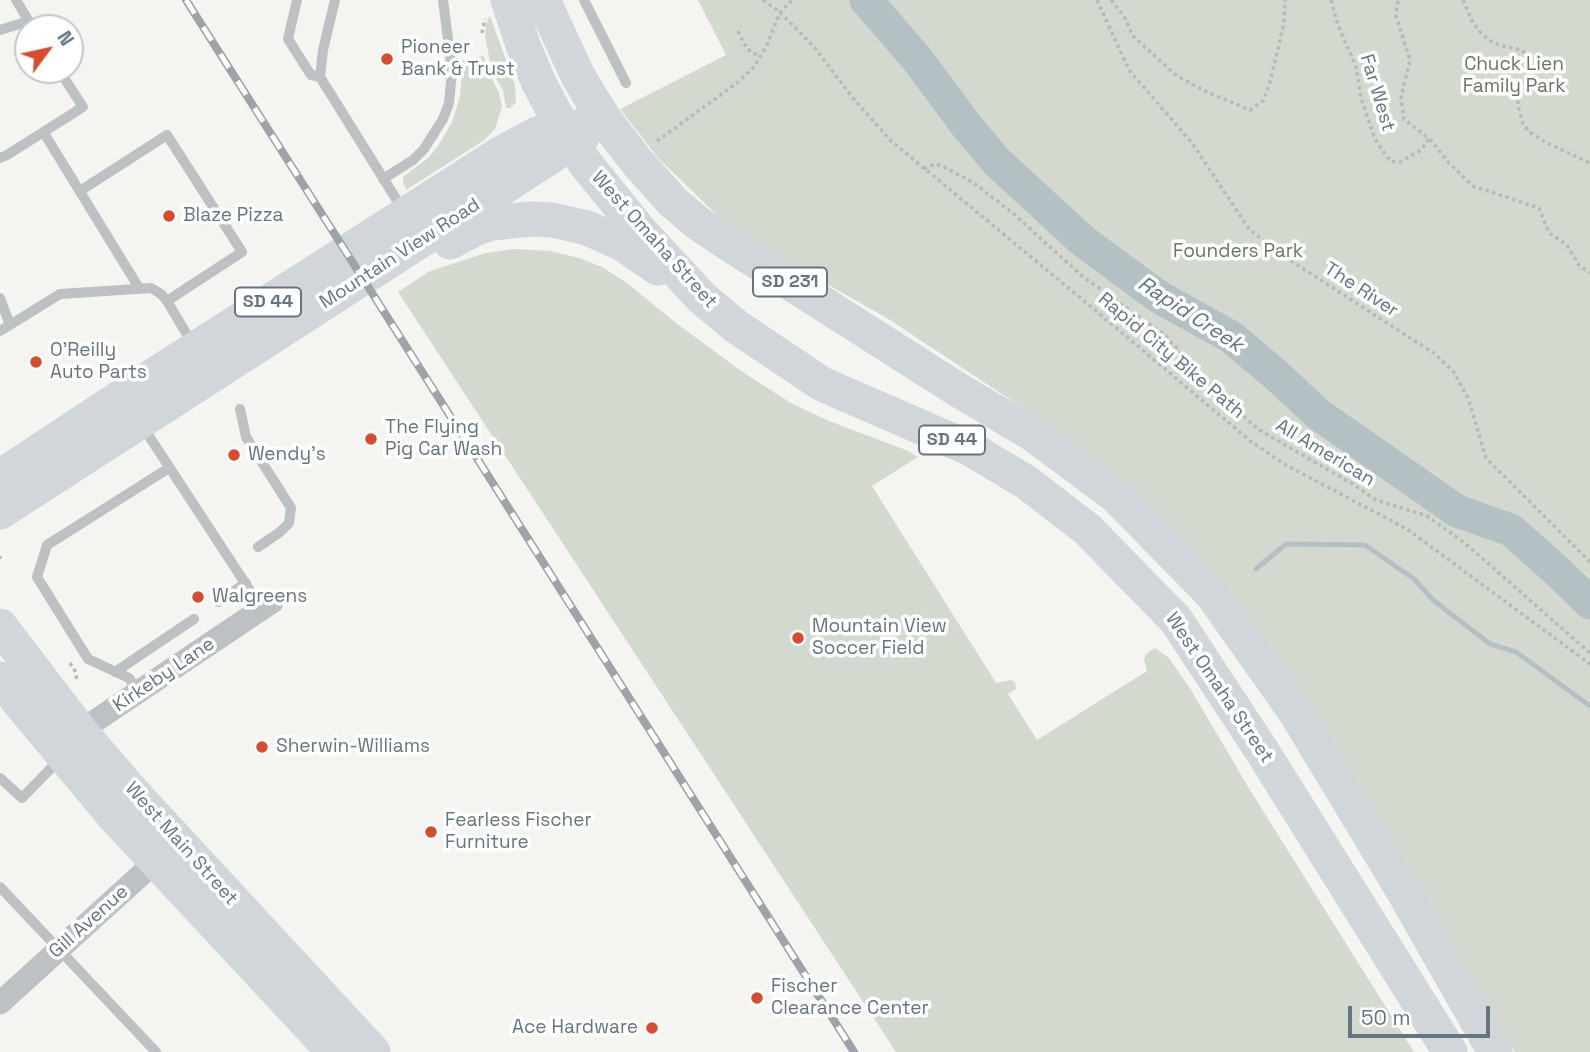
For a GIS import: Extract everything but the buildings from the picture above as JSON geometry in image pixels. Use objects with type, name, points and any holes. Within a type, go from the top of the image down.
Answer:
[{"type":"main road","points":[[495,0],[522,78],[523,97],[520,122],[500,154]]},
{"type":"main road","name":"West Omaha Street","points":[[508,0],[524,48],[564,134],[600,183],[702,298],[737,327],[822,384],[969,448],[1026,482],[1087,529],[1176,620],[1262,751],[1450,1052]]},
{"type":"main road","name":"West Omaha Street","points":[[543,0],[584,87],[607,123],[673,202],[699,224],[960,391],[1031,433],[1116,496],[1212,594],[1296,713],[1404,892],[1494,1052]]},
{"type":"main road","points":[[564,134],[584,127],[588,115],[584,87]]},
{"type":"main road","points":[[564,134],[591,138],[600,144],[648,202],[685,235],[744,279],[841,332],[960,391]]},
{"type":"main road","name":"Mountain View Road","points":[[414,227],[500,154],[564,134]]},
{"type":"main road","name":"Mountain View Road","points":[[0,512],[131,409],[564,134]]},
{"type":"main road","name":"SD 44","points":[[207,360],[305,335],[450,242],[477,228],[506,220],[552,220],[587,228],[621,243],[702,298]]},
{"type":"main road","name":"Mountain View Road","points":[[0,477],[131,409]]},
{"type":"main road","name":"West Main Street","points":[[0,626],[9,674],[67,745],[113,815],[167,851],[373,1052]]},
{"type":"main road","name":"West Main Street","points":[[167,851],[334,1052]]},
{"type":"street","name":"Kirkeby Lane","points":[[67,745],[138,692],[267,606]]},
{"type":"street","name":"Gill Avenue","points":[[0,1003],[167,851]]},
{"type":"lane","points":[[297,0],[288,39],[311,75],[320,77]]},
{"type":"lane","points":[[335,0],[323,50],[320,77],[414,227]]},
{"type":"lane","points":[[383,179],[413,160],[424,149],[443,119],[449,103],[452,71],[443,0]]},
{"type":"lane","points":[[584,0],[625,83]]},
{"type":"lane","points":[[0,158],[83,107],[68,84]]},
{"type":"lane","points":[[44,133],[139,288]]},
{"type":"lane","points":[[80,191],[167,135],[242,252],[167,301]]},
{"type":"lane","points":[[0,298],[5,328],[60,294],[151,288],[167,301],[186,333],[207,360]]},
{"type":"lane","points":[[131,409],[246,583],[267,606]]},
{"type":"lane","points":[[240,409],[246,437],[291,508],[289,523],[258,547]]},
{"type":"lane","points":[[138,692],[129,678],[88,659],[37,577],[47,545],[169,468]]},
{"type":"lane","points":[[218,602],[246,583]]},
{"type":"lane","points":[[115,672],[194,619]]},
{"type":"lane","points":[[0,778],[22,797],[67,745]]},
{"type":"lane","points":[[0,887],[156,1052]]},
{"type":"path","name":"Rapid City Bike Path","points":[[763,0],[780,12],[815,48],[852,97],[891,140],[1249,440],[1283,464],[1407,529],[1590,664]]},
{"type":"path","points":[[657,141],[737,83],[754,67],[767,45],[780,12],[793,0]]},
{"type":"path","name":"The River","points":[[1097,0],[1129,70],[1192,143],[1250,229],[1285,257],[1435,354],[1453,371],[1468,398],[1486,458],[1590,562]]},
{"type":"path","points":[[1111,0],[1125,18],[1133,36],[1177,76],[1250,110],[1263,102],[1270,82],[1284,23],[1285,0]]},
{"type":"path","name":"Far West","points":[[1331,0],[1356,67],[1361,97],[1375,139],[1390,161],[1400,162],[1421,150],[1429,139],[1404,119],[1401,98],[1410,60],[1396,16],[1398,0]]},
{"type":"path","points":[[1463,0],[1480,32],[1499,45],[1522,50],[1531,61],[1530,71],[1518,96],[1523,124],[1530,132],[1547,142],[1590,163]]},
{"type":"path","points":[[738,31],[747,50],[760,57]]},
{"type":"path","points":[[1429,139],[1473,186],[1539,208],[1549,233],[1566,244],[1579,265],[1590,273]]},
{"type":"path","name":"All American","points":[[924,169],[935,164],[974,183],[1015,215],[1082,276],[1165,335],[1212,388],[1259,430],[1376,500],[1427,516],[1466,544],[1590,653]]},
{"type":"green space","name":"Founders Park","points":[[698,0],[1590,0],[1590,1052],[1515,1052],[1241,622],[1050,426],[890,320],[783,259],[722,220],[659,159],[620,109],[726,55]]},
{"type":"green space","points":[[490,16],[515,85],[516,102],[510,108],[506,108],[503,90],[490,62],[485,36]]},
{"type":"green space","points":[[484,56],[502,107],[495,129],[483,141],[406,190],[403,177],[428,158],[452,122],[460,97],[463,60]]},
{"type":"green space","points":[[514,249],[550,251],[602,267],[627,283],[744,373],[791,403],[918,457],[872,486],[996,683],[1011,680],[1015,682],[1016,689],[1008,694],[1037,740],[1147,671],[1144,659],[1146,654],[1155,648],[1169,658],[1414,1052],[896,1052],[398,292],[430,271],[486,253]]},
{"type":"waterway","name":"Rapid Creek","points":[[866,0],[917,59],[997,162],[1083,241],[1159,297],[1231,337],[1318,414],[1457,511],[1511,530],[1590,603]]},
{"type":"waterway","points":[[1256,569],[1286,544],[1365,545],[1414,579],[1433,600],[1490,644],[1516,652],[1590,706]]},
{"type":"railway","points":[[186,0],[854,1052]]},
{"type":"place","name":"Pioneer Bank & Trust","points":[[387,59]]},
{"type":"place","name":"Blaze Pizza","points":[[169,216]]},
{"type":"place","name":"O'Reilly Auto Parts","points":[[36,362]]},
{"type":"place","name":"The Flying Pig Car Wash","points":[[371,439]]},
{"type":"place","name":"Wendy's","points":[[234,455]]},
{"type":"place","name":"Walgreens","points":[[198,597]]},
{"type":"place","name":"Mountain View Soccer Field","points":[[798,638]]},
{"type":"place","name":"Sherwin-Williams","points":[[262,747]]},
{"type":"place","name":"Fearless Fischer Furniture","points":[[431,832]]},
{"type":"place","name":"Fischer Clearance Center","points":[[757,998]]},
{"type":"place","name":"Ace Hardware","points":[[652,1028]]},
{"type":"park label","name":"Chuck Lien Family Park","points":[[1514,76]]}]
